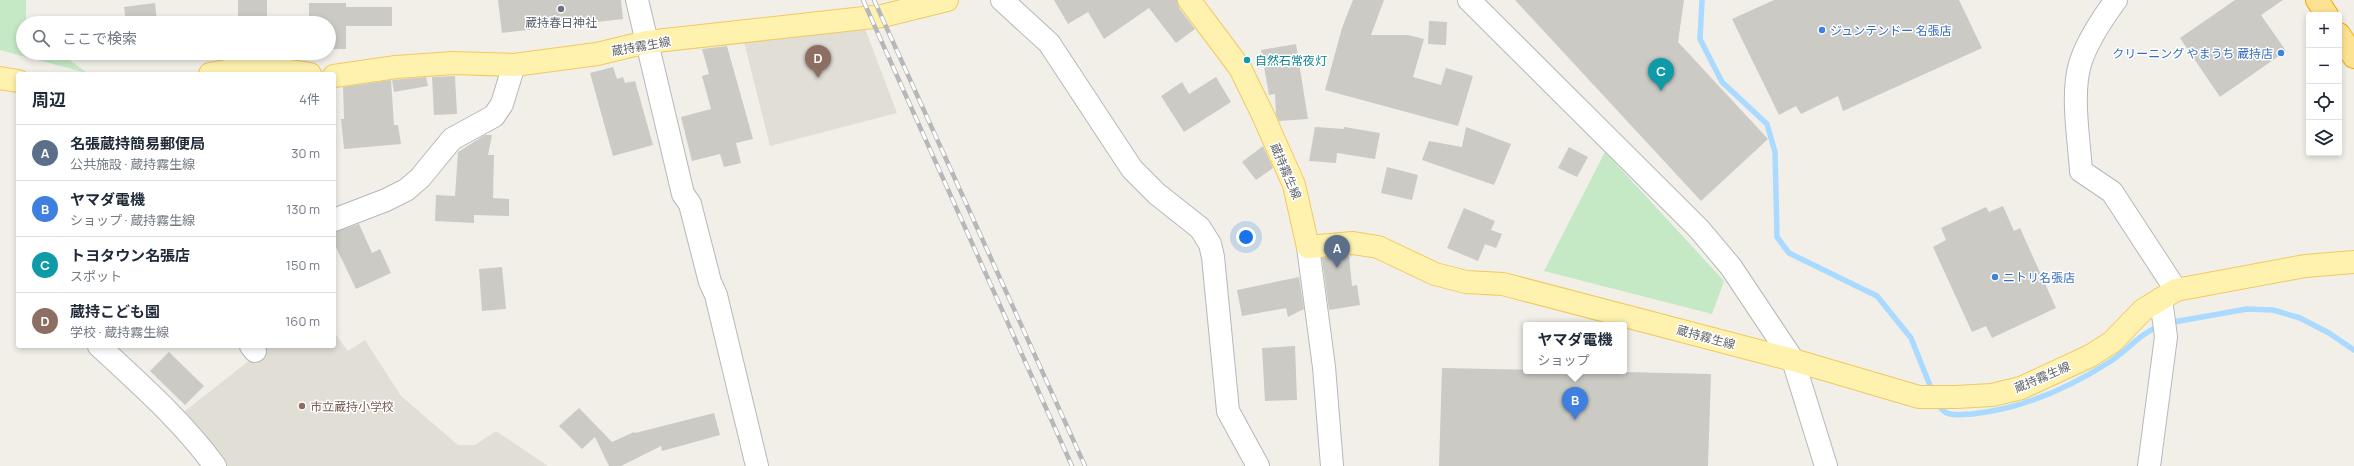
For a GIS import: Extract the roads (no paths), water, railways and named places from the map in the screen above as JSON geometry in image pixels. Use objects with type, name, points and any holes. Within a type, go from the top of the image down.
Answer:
[{"type":"highway","points":[[2317,0],[2325,12]]},
{"type":"highway","points":[[2342,39],[2354,58]]},
{"type":"main road","name":"蔵持霧生線","points":[[336,76],[396,67],[453,63],[514,65],[597,54],[647,42],[882,16],[947,0]]},
{"type":"main road","name":"蔵持霧生線","points":[[1189,0],[1240,68],[1259,107],[1294,185],[1308,247],[1353,243],[1378,247],[1443,276],[1466,282],[1503,284],[1793,360],[1919,397],[1992,395],[2021,388],[2090,356],[2112,342],[2143,310],[2169,295],[2305,266],[2354,262]]},
{"type":"main road","points":[[221,72],[242,68],[260,68],[293,72]]},
{"type":"main road","points":[[0,78],[16,81]]},
{"type":"street","points":[[637,0],[683,194],[690,204],[710,282],[716,295],[757,466]]},
{"type":"street","points":[[1002,0],[1053,47],[1138,177],[1205,234],[1213,257],[1228,411],[1230,419],[1258,466]]},
{"type":"street","points":[[1469,0],[1699,229],[1731,267],[1793,360],[1826,466]]},
{"type":"street","points":[[2116,0],[2086,48],[2080,65],[2077,82],[2081,171],[2112,192],[2169,295],[2166,337],[2149,466]]},
{"type":"street","points":[[336,219],[386,200],[406,190],[420,178],[452,139],[494,116],[502,104],[514,65]]},
{"type":"street","points":[[1308,247],[1324,367],[1332,466]]},
{"type":"street","points":[[101,348],[172,415],[199,445],[215,466]]},
{"type":"waterway","points":[[1702,0],[1700,39],[1722,82],[1767,124],[1775,152],[1777,237],[1789,253],[1877,296],[1911,338],[1933,393]]},
{"type":"waterway","points":[[2168,323],[2247,309],[2273,310],[2300,318],[2329,333],[2354,350]]},
{"type":"waterway","points":[[1937,401],[1947,413],[1956,415],[1991,411],[2027,402],[2062,388],[2095,371],[2117,357],[2140,337],[2160,326]]},
{"type":"railway","points":[[863,0],[1072,466]]},
{"type":"railway","points":[[874,0],[1085,466]]},
{"type":"place","name":"蔵持春日神社","points":[[561,9]]},
{"type":"place","name":"ジュンテンドー 名張店","points":[[1822,30]]},
{"type":"place","name":"クリーニング やまうち 蔵持店","points":[[2281,53]]},
{"type":"place","name":"自然石常夜灯","points":[[1247,60]]},
{"type":"place","name":"蔵持こども園","points":[[818,78]]},
{"type":"place","name":"トヨタウン名張店","points":[[1661,91]]},
{"type":"place","name":"名張蔵持簡易郵便局","points":[[1337,268]]},
{"type":"place","name":"ニトリ名張店","points":[[1995,277]]},
{"type":"place","name":"市立蔵持小学校","points":[[302,406]]},
{"type":"place","name":"ヤマダ電機","points":[[1575,420]]}]
